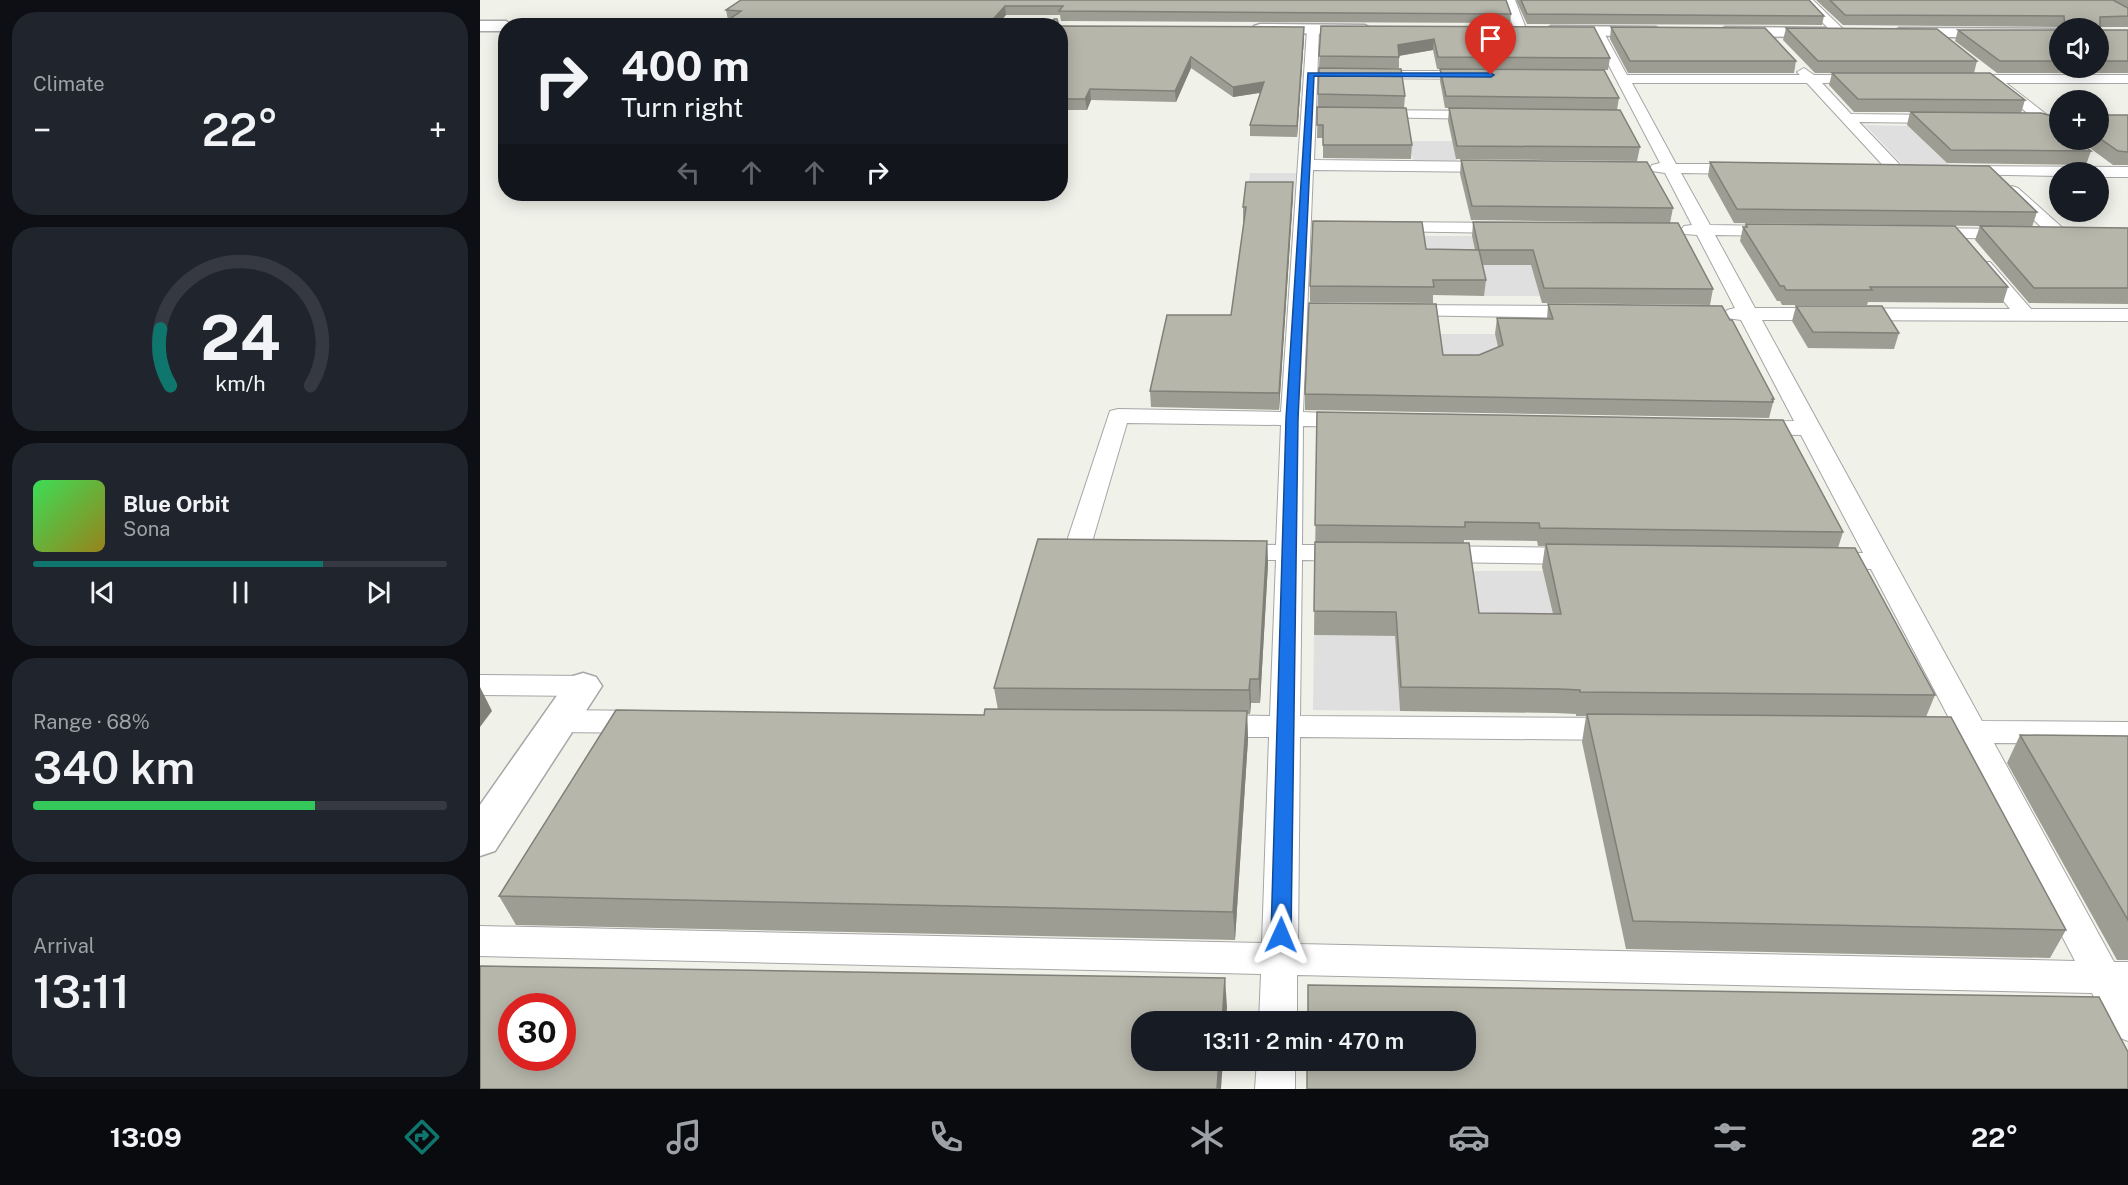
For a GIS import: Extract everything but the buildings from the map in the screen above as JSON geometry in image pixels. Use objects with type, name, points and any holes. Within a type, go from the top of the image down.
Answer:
[{"type":"street","points":[[1509,0],[1515,31],[1676,32]]},
{"type":"street","points":[[1806,0],[1845,33]]},
{"type":"street","points":[[480,26],[498,26]]},
{"type":"street","points":[[1244,29],[1383,30]]},
{"type":"street","points":[[1279,1011],[1292,419],[1311,310],[1306,165],[1315,113],[1317,74],[1313,30]]},
{"type":"street","points":[[1597,31],[1658,168],[1704,231],[1971,731],[2115,977],[2128,1024]]},
{"type":"street","points":[[1710,32],[1845,33]]},
{"type":"street","points":[[1766,32],[1781,48]]},
{"type":"street","points":[[1883,33],[2049,34]]},
{"type":"street","points":[[1937,34],[1955,48]]},
{"type":"street","points":[[1796,63],[1847,118],[1901,170],[1872,170]]},
{"type":"street","points":[[1978,67],[2049,124]]},
{"type":"street","points":[[1359,74],[1491,75]]},
{"type":"street","points":[[1617,76],[1878,79]]},
{"type":"street","points":[[1947,79],[2128,79]]},
{"type":"street","points":[[1355,114],[1503,116]]},
{"type":"street","points":[[1847,118],[1962,119]]},
{"type":"street","points":[[2020,119],[2049,119]]},
{"type":"street","points":[[2092,159],[2096,162]]},
{"type":"street","points":[[1306,165],[1506,167]]},
{"type":"street","points":[[1658,168],[1765,169]]},
{"type":"street","points":[[1943,170],[2049,172]]},
{"type":"street","points":[[1910,233],[2065,235],[1990,171]]},
{"type":"street","points":[[2109,172],[2128,172]]},
{"type":"street","points":[[2109,173],[2128,188]]},
{"type":"street","points":[[1374,227],[1527,229]]},
{"type":"street","points":[[1668,230],[1796,232]]},
{"type":"street","points":[[1956,233],[2026,315]]},
{"type":"street","points":[[1382,311],[1594,312]]},
{"type":"street","points":[[1712,313],[2128,315]]},
{"type":"street","points":[[1124,550],[1077,550],[1118,416],[1374,420]]},
{"type":"street","points":[[1727,427],[1809,428]]},
{"type":"street","points":[[1206,551],[1371,554]]},
{"type":"street","points":[[1407,554],[1607,557]]},
{"type":"street","points":[[1808,560],[1879,561]]},
{"type":"street","points":[[480,685],[583,686]]},
{"type":"street","points":[[480,839],[583,686]]},
{"type":"street","points":[[560,721],[667,722]]},
{"type":"street","points":[[1190,726],[1650,729]]},
{"type":"street","points":[[1900,731],[2128,733]]},
{"type":"street","points":[[480,941],[2115,977]]},
{"type":"street","points":[[1275,1089],[1276,1071]]},
{"type":"shaded area","points":[[1865,125],[1908,126],[1950,166],[1904,166]]},
{"type":"shaded area","points":[[1410,141],[1453,141],[1458,162],[1413,161]]},
{"type":"shaded area","points":[[1250,173],[1296,173],[1294,196],[1247,196]]},
{"type":"shaded area","points":[[1421,236],[1472,236],[1478,265],[1531,264],[1540,296],[1484,296],[1425,264]]},
{"type":"shaded area","points":[[1437,334],[1495,334],[1503,372],[1442,371]]},
{"type":"shaded area","points":[[1467,571],[1543,571],[1558,637],[1476,636]]},
{"type":"shaded area","points":[[1314,635],[1395,636],[1400,711],[1313,710]]},
{"type":"route","points":[[1281,935],[1292,419],[1311,74],[1491,75]]}]
